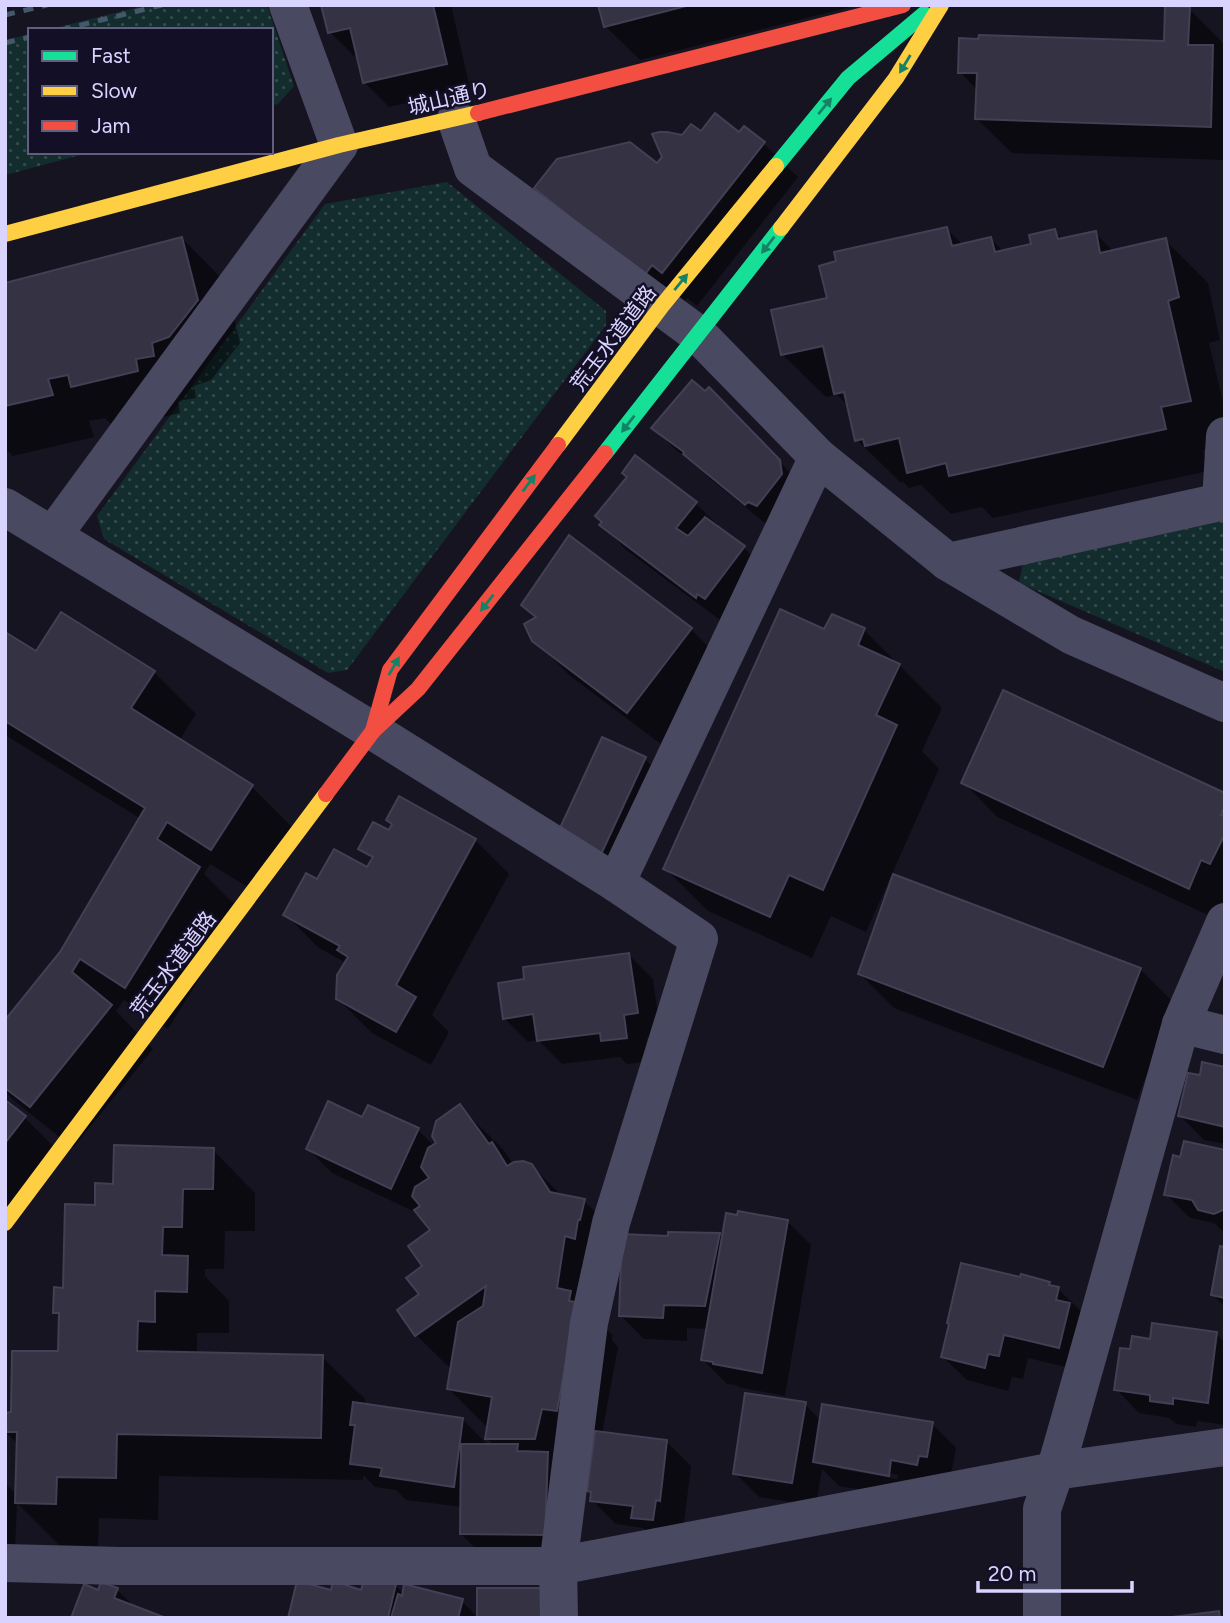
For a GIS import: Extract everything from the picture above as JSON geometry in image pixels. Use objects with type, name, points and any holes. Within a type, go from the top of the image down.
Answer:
[{"type":"main road","name":"城山通り","points":[[5,233],[339,145],[456,119],[903,5]]},
{"type":"main road","name":"荒玉水道道路","points":[[373,731],[390,670],[661,307],[848,78],[934,5]]},
{"type":"main road","name":"荒玉水道道路","points":[[5,1223],[373,731],[418,689],[699,335],[896,78],[941,5]]},
{"type":"street","points":[[53,535],[339,145],[288,5]]},
{"type":"street","points":[[456,119],[473,168],[699,335],[818,457],[948,562],[1071,635],[1225,703]]},
{"type":"street","points":[[948,562],[1223,501],[1225,436]]},
{"type":"street","points":[[616,883],[818,457]]},
{"type":"street","points":[[5,507],[373,731],[616,883],[699,939],[611,1223],[589,1323],[558,1566],[559,1618]]},
{"type":"street","points":[[1042,1618],[1042,1509],[1055,1472],[1181,1024],[1225,922]]},
{"type":"street","points":[[1181,1024],[1225,1035]]},
{"type":"street","points":[[5,1563],[120,1566],[558,1566],[1055,1472],[1225,1447]]},
{"type":"green space","points":[[146,5],[267,5],[294,86],[278,104],[273,105],[273,28],[55,28]]},
{"type":"green space","points":[[28,34],[28,154],[84,154],[5,175],[5,40]]},
{"type":"green space","points":[[447,182],[606,311],[606,325],[347,670],[328,673],[104,539],[97,516],[325,204]]},
{"type":"green space","points":[[1225,517],[1225,672],[1019,583],[1024,557]]},
{"type":"building","points":[[321,5],[433,5],[447,64],[363,83],[350,28],[328,33]]},
{"type":"building","points":[[598,5],[690,5],[604,27]]},
{"type":"building","points":[[1165,6],[1190,7],[1188,45],[1213,45],[1211,127],[975,119],[977,73],[958,73],[959,38],[978,39],[979,35],[1164,41]]},
{"type":"building","points":[[715,113],[739,132],[744,126],[765,142],[662,273],[652,265],[644,276],[534,188],[557,159],[630,142],[657,163],[662,157],[652,134],[667,132],[682,135],[691,124],[701,131]]},
{"type":"building","points":[[947,227],[952,246],[991,237],[995,252],[1031,244],[1029,235],[1055,229],[1058,239],[1096,231],[1100,253],[1166,238],[1179,297],[1168,301],[1191,401],[1161,407],[1166,429],[949,476],[946,463],[907,473],[899,438],[865,446],[863,439],[855,441],[844,392],[834,394],[823,346],[781,355],[771,310],[827,298],[819,266],[836,261],[834,252]]},
{"type":"building","points":[[182,237],[198,300],[169,337],[152,343],[154,356],[136,359],[138,371],[71,387],[68,375],[48,379],[53,395],[5,406],[5,283]]},
{"type":"building","points":[[692,380],[705,391],[709,387],[780,460],[782,474],[757,506],[748,502],[745,505],[683,454],[684,452],[651,428]]},
{"type":"building","points":[[635,455],[697,502],[676,528],[688,536],[705,517],[745,546],[705,599],[697,594],[696,598],[599,525],[602,522],[595,516],[627,477],[622,473]]},
{"type":"building","points":[[569,535],[692,628],[627,713],[532,641],[524,624],[536,617],[521,605]]},
{"type":"building","points":[[780,609],[824,629],[832,614],[865,628],[858,645],[900,664],[876,715],[897,725],[823,890],[789,875],[770,917],[663,869]]},
{"type":"building","points":[[61,612],[155,671],[131,708],[253,785],[211,850],[167,822],[157,839],[200,867],[125,988],[80,959],[72,972],[112,1005],[30,1107],[5,1088],[5,1020],[60,952],[145,808],[5,721],[5,632],[36,651]]},
{"type":"building","points":[[1003,690],[1225,793],[1225,806],[1221,815],[1225,816],[1225,834],[1210,864],[1201,860],[1189,889],[961,783]]},
{"type":"building","points":[[602,737],[646,757],[598,861],[554,841]]},
{"type":"building","points":[[399,796],[476,839],[396,985],[416,997],[396,1032],[336,999],[337,975],[348,957],[337,950],[340,946],[283,915],[306,873],[317,879],[334,849],[367,867],[373,857],[358,849],[373,822],[389,830],[392,824],[386,820]]},
{"type":"building","points":[[893,874],[1141,968],[1103,1067],[858,974]]},
{"type":"building","points":[[629,953],[638,1013],[624,1015],[627,1038],[601,1041],[600,1033],[537,1041],[533,1014],[503,1019],[498,983],[524,979],[523,967]]},
{"type":"building","points":[[1202,1062],[1225,1067],[1225,1127],[1178,1116],[1188,1073],[1200,1075]]},
{"type":"building","points":[[5,1100],[26,1116],[5,1143]]},
{"type":"building","points":[[328,1101],[362,1117],[368,1105],[419,1128],[391,1189],[306,1149]]},
{"type":"building","points":[[460,1104],[489,1144],[492,1142],[507,1166],[523,1161],[532,1164],[550,1192],[585,1199],[575,1239],[565,1236],[557,1288],[571,1291],[569,1301],[577,1302],[557,1411],[542,1409],[535,1439],[485,1439],[492,1397],[447,1389],[458,1322],[483,1306],[486,1286],[415,1336],[397,1310],[419,1294],[406,1278],[422,1266],[408,1246],[430,1230],[414,1210],[420,1206],[412,1196],[415,1187],[429,1178],[421,1167],[428,1148],[436,1143],[432,1136],[436,1121]]},
{"type":"building","points":[[1184,1141],[1225,1150],[1225,1209],[1214,1214],[1198,1210],[1192,1200],[1164,1195],[1173,1155],[1180,1157]]},
{"type":"building","points":[[114,1145],[214,1148],[213,1189],[183,1189],[182,1227],[163,1227],[162,1255],[188,1256],[187,1292],[155,1291],[155,1322],[138,1321],[137,1351],[323,1355],[321,1438],[117,1434],[116,1478],[57,1477],[56,1504],[15,1503],[17,1432],[5,1432],[5,1413],[11,1412],[12,1351],[58,1351],[59,1313],[53,1313],[54,1287],[63,1288],[65,1204],[95,1205],[95,1183],[113,1184]]},
{"type":"building","points":[[738,1211],[788,1220],[762,1373],[701,1360],[726,1213],[737,1215]]},
{"type":"building","points":[[668,1232],[720,1233],[705,1306],[664,1305],[663,1318],[619,1316],[622,1234],[668,1236]]},
{"type":"building","points":[[1220,1246],[1225,1247],[1225,1298],[1211,1295]]},
{"type":"building","points":[[961,1263],[1020,1277],[1021,1274],[1059,1287],[1056,1300],[1070,1303],[1059,1348],[1004,1335],[999,1356],[988,1354],[985,1368],[941,1357]]},
{"type":"building","points":[[1152,1323],[1217,1332],[1208,1403],[1173,1398],[1173,1404],[1150,1401],[1150,1395],[1114,1390],[1120,1348],[1130,1349],[1132,1336],[1150,1339]]},
{"type":"building","points":[[745,1393],[806,1402],[792,1483],[733,1474]]},
{"type":"building","points":[[353,1402],[463,1418],[454,1487],[380,1476],[382,1468],[350,1464],[355,1425],[350,1425]]},
{"type":"building","points":[[822,1404],[933,1422],[927,1457],[919,1456],[917,1465],[891,1460],[889,1476],[813,1462]]},
{"type":"building","points":[[595,1431],[667,1440],[660,1501],[656,1500],[653,1520],[631,1518],[633,1506],[590,1501],[591,1492],[587,1491]]},
{"type":"building","points":[[461,1444],[518,1444],[517,1451],[548,1452],[545,1535],[460,1534]]},
{"type":"building","points":[[365,1576],[396,1584],[388,1618],[288,1618],[297,1581],[331,1590],[333,1581],[361,1590]]},
{"type":"building","points":[[101,1582],[118,1588],[114,1598],[166,1618],[71,1618],[84,1584],[98,1590]]},
{"type":"building","points":[[404,1584],[463,1599],[458,1618],[391,1618],[398,1594],[402,1596]]},
{"type":"building","points":[[477,1588],[542,1588],[542,1618],[477,1618]]},
{"type":"building","points":[[1219,1611],[1220,1618],[1164,1618]]},
{"type":"railway","points":[[5,15],[47,5]]},
{"type":"railway","points":[[69,28],[162,5]]},
{"type":"railway","points":[[5,43],[28,37]]},
{"type":"traffic: fast","points":[[776,166],[848,78],[924,14]]},
{"type":"traffic: fast","points":[[605,453],[781,228]]},
{"type":"traffic: slow","points":[[781,228],[896,78],[941,5]]},
{"type":"traffic: slow","points":[[5,234],[339,145],[478,113]]},
{"type":"traffic: slow","points":[[558,445],[661,307],[776,166]]},
{"type":"traffic: slow","points":[[5,1223],[326,794]]},
{"type":"traffic: jam","points":[[478,113],[903,5]]},
{"type":"traffic: jam","points":[[373,731],[390,670],[558,445]]},
{"type":"traffic: jam","points":[[326,794],[373,731],[418,689],[605,453]]}]
